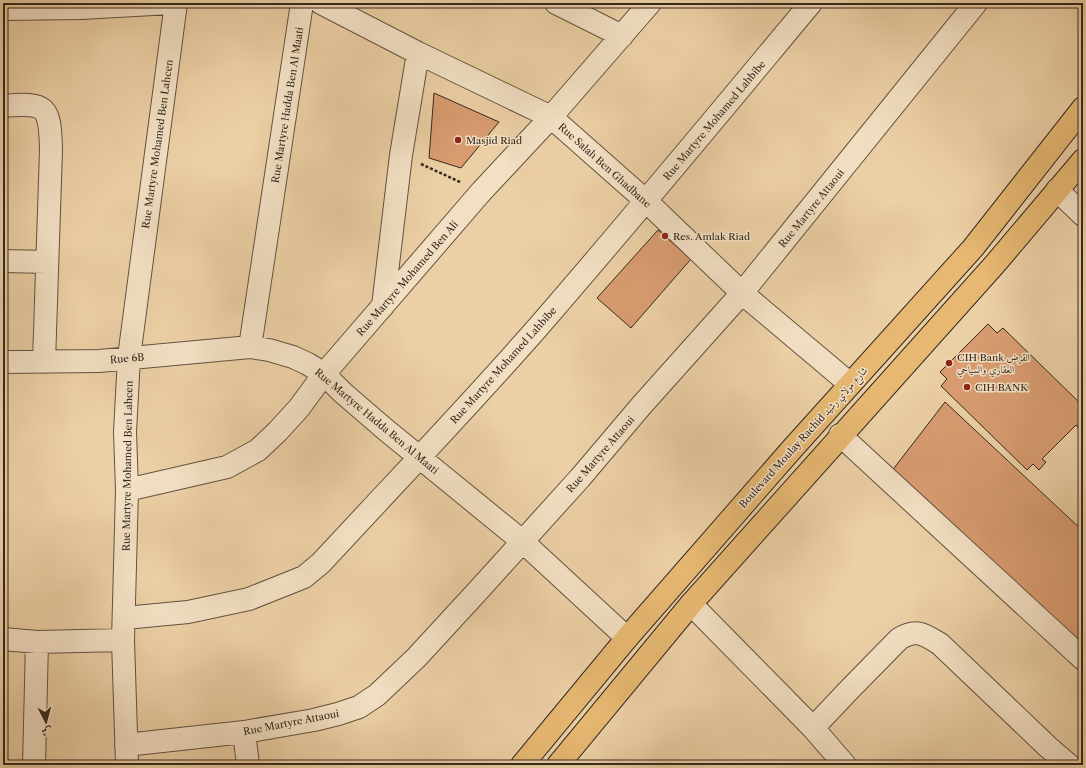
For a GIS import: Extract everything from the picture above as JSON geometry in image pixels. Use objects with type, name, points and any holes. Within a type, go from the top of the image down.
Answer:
[{"type":"main road","name":"Boulevard Moulay Rachid شارع مولاي رشيد","points":[[522,765],[626,638],[850,384],[973,248],[1083,108]]},
{"type":"main road","points":[[558,765],[691,604],[840,435],[994,264],[1083,160]]},
{"type":"street","points":[[3,8],[171,3]]},
{"type":"street","name":"Rue Martyre Mohamed Ben Lahcen","points":[[127,755],[124,640],[127,490],[125,432],[129,358],[176,3]]},
{"type":"street","name":"Rue Martyre Hadda Ben Al Maati","points":[[302,3],[250,347],[269,350],[293,357],[324,374],[343,394],[419,458],[522,541],[626,638]]},
{"type":"street","name":"Rue Salah Ben Ghadbane","points":[[321,3],[418,53],[551,117],[646,201],[742,293],[850,384]]},
{"type":"street","points":[[556,3],[622,36]]},
{"type":"street","name":"Rue Martyre Mohamed Ben Ali","points":[[127,490],[227,467],[246,458],[258,450],[299,408],[324,374],[481,192],[551,117],[650,3]]},
{"type":"street","name":"Rue Martyre Mohamed Lahbibe","points":[[125,618],[188,612],[249,599],[304,577],[321,563],[534,332],[646,201],[811,3]]},
{"type":"street","name":"Rue Martyre Attaoui","points":[[127,755],[314,720],[359,707],[378,695],[416,658],[580,478],[641,406],[742,293],[976,3]]},
{"type":"street","points":[[383,306],[401,155],[418,53]]},
{"type":"street","points":[[3,106],[23,104],[43,109],[47,116],[50,134],[51,150],[44,362]]},
{"type":"street","points":[[1057,190],[1083,216]]},
{"type":"street","points":[[3,261],[47,262]]},
{"type":"street","name":"Rue 6B","points":[[3,362],[99,361],[250,347]]},
{"type":"street","points":[[840,435],[1083,659]]},
{"type":"street","points":[[691,604],[813,728],[845,765]]},
{"type":"street","points":[[813,728],[899,639],[908,634],[915,633],[929,637],[940,644],[1048,747],[1069,765]]},
{"type":"street","points":[[3,639],[37,642],[124,640]]},
{"type":"street","points":[[34,765],[37,642]]},
{"type":"street","points":[[244,732],[248,765]]},
{"type":"path","points":[[401,155],[481,192]]},
{"type":"building","name":"Masjid Riad","points":[[434,93],[499,122],[461,168],[429,158]]},
{"type":"building","points":[[658,230],[691,259],[631,328],[597,298]]},
{"type":"building","points":[[988,324],[997,333],[1003,328],[1083,406],[1083,410],[1078,415],[1083,419],[1083,425],[1079,429],[1076,425],[1042,459],[1046,462],[1039,470],[1033,464],[1027,470],[941,386],[947,379],[940,372]]},
{"type":"building","points":[[945,402],[1083,531],[1083,645],[891,472]]},
{"type":"place","name":"Masjid Riad","points":[[458,140]]},
{"type":"place","name":"Res. Amlak Riad","points":[[665,236]]},
{"type":"place","name":"CIH Bank القرض العقاري والسياحي","points":[[949,363]]},
{"type":"place","name":"CIH BANK","points":[[967,387]]}]
